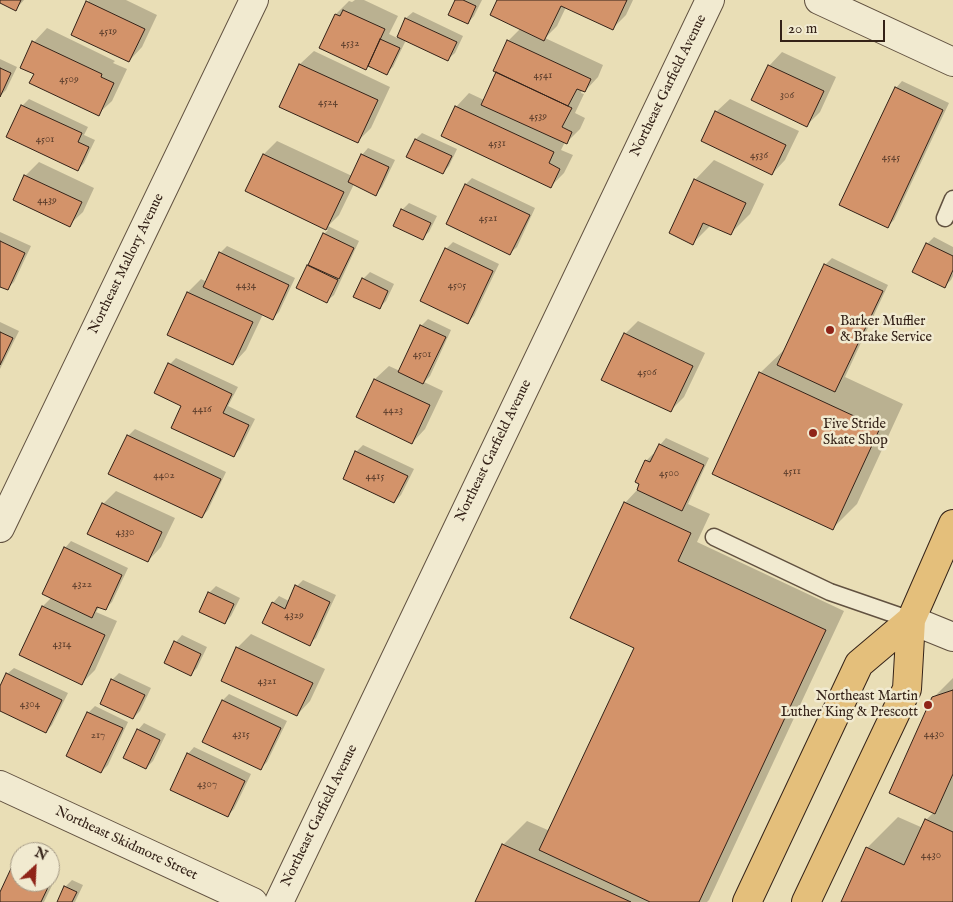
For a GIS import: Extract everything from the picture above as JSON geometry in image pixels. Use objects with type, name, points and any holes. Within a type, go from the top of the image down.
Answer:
[{"type":"main road","points":[[806,902],[907,689],[911,620],[953,524]]},
{"type":"main road","points":[[747,902],[859,664],[911,620]]},
{"type":"street","name":"Northeast Mallory Avenue","points":[[0,528],[254,0]]},
{"type":"street","name":"Northeast Garfield Avenue","points":[[279,902],[710,0]]},
{"type":"street","points":[[818,0],[953,62]]},
{"type":"street","points":[[911,620],[953,637]]},
{"type":"street","name":"Northeast Skidmore Street","points":[[0,785],[253,902]]},
{"type":"lane","points":[[945,218],[953,199]]},
{"type":"lane","points":[[714,538],[830,592],[911,620]]},
{"type":"building","points":[[0,0],[21,0],[16,11],[0,3]]},
{"type":"building","points":[[455,0],[463,0],[476,6],[468,24],[448,15]]},
{"type":"building","points":[[497,0],[627,0],[613,30],[561,6],[544,41],[490,15]]},
{"type":"building","points":[[86,1],[145,29],[129,62],[71,35]]},
{"type":"building","points":[[343,10],[385,29],[366,70],[319,48],[335,14],[340,16]]},
{"type":"building","points":[[405,18],[457,42],[448,61],[397,37]]},
{"type":"building","points":[[380,39],[400,48],[387,75],[368,66]]},
{"type":"building","points":[[507,40],[591,79],[585,92],[577,89],[568,106],[493,71]]},
{"type":"building","points":[[32,41],[102,74],[101,77],[114,83],[99,116],[29,83],[34,74],[20,68]]},
{"type":"building","points":[[299,64],[378,100],[358,143],[279,107]]},
{"type":"building","points":[[768,65],[824,91],[807,127],[751,100]]},
{"type":"building","points":[[0,68],[11,73],[0,97]]},
{"type":"building","points":[[496,72],[572,108],[562,127],[572,132],[567,144],[481,105]]},
{"type":"building","points":[[895,87],[943,110],[888,228],[839,205]]},
{"type":"building","points":[[21,105],[82,133],[78,142],[89,147],[78,171],[6,137]]},
{"type":"building","points":[[455,106],[554,152],[549,163],[560,169],[551,188],[441,136]]},
{"type":"building","points":[[715,111],[786,145],[772,175],[701,141]]},
{"type":"building","points":[[415,139],[452,156],[443,174],[406,157]]},
{"type":"building","points":[[263,154],[344,192],[326,230],[245,191]]},
{"type":"building","points":[[361,154],[389,167],[376,196],[348,182]]},
{"type":"building","points":[[24,175],[82,202],[70,227],[13,200]]},
{"type":"building","points":[[694,179],[746,203],[731,235],[703,223],[693,245],[669,233]]},
{"type":"building","points":[[465,184],[530,215],[510,255],[446,224]]},
{"type":"building","points":[[401,209],[431,223],[423,240],[393,226]]},
{"type":"building","points":[[323,233],[354,248],[339,279],[308,265]]},
{"type":"building","points":[[0,241],[25,253],[8,290],[0,287]]},
{"type":"building","points":[[926,243],[953,256],[953,270],[945,288],[912,272]]},
{"type":"building","points":[[445,248],[493,271],[468,324],[420,301]]},
{"type":"building","points":[[219,252],[289,285],[273,320],[203,287]]},
{"type":"building","points":[[824,264],[883,291],[835,392],[777,365]]},
{"type":"building","points":[[307,265],[338,280],[327,303],[296,288]]},
{"type":"building","points":[[362,278],[388,291],[380,309],[353,297]]},
{"type":"building","points":[[187,292],[253,322],[233,365],[167,335]]},
{"type":"building","points":[[420,325],[446,337],[423,384],[398,372]]},
{"type":"building","points":[[0,332],[13,338],[0,365]]},
{"type":"building","points":[[624,333],[693,366],[671,412],[601,380]]},
{"type":"building","points":[[168,363],[232,394],[223,413],[249,425],[234,457],[171,428],[181,406],[154,393]]},
{"type":"building","points":[[759,372],[880,428],[833,530],[712,474]]},
{"type":"building","points":[[374,379],[430,405],[412,444],[356,417]]},
{"type":"building","points":[[127,435],[221,479],[202,518],[108,474]]},
{"type":"building","points":[[659,444],[704,465],[682,511],[637,490],[639,484],[635,482],[645,460],[650,462]]},
{"type":"building","points":[[355,451],[408,476],[394,503],[343,479]]},
{"type":"building","points":[[624,502],[691,533],[678,561],[826,630],[699,902],[650,902],[539,850],[634,648],[570,618]]},
{"type":"building","points":[[102,503],[162,532],[148,562],[87,534]]},
{"type":"building","points":[[64,547],[122,575],[106,610],[97,607],[92,618],[42,594]]},
{"type":"building","points":[[295,585],[330,602],[310,646],[262,623],[272,602],[285,609]]},
{"type":"building","points":[[208,592],[234,604],[225,624],[199,612]]},
{"type":"building","points":[[42,606],[105,635],[82,685],[19,655]]},
{"type":"building","points":[[174,641],[201,654],[191,676],[164,663]]},
{"type":"building","points":[[236,647],[313,683],[297,716],[221,681]]},
{"type":"building","points":[[6,673],[62,700],[46,733],[0,711],[0,686]]},
{"type":"building","points":[[111,679],[145,695],[133,719],[100,704]]},
{"type":"building","points":[[953,690],[953,774],[935,814],[889,793],[932,697]]},
{"type":"building","points":[[222,700],[281,728],[261,770],[202,742]]},
{"type":"building","points":[[87,712],[123,728],[101,773],[66,756]]},
{"type":"building","points":[[137,729],[160,740],[146,769],[123,758]]},
{"type":"building","points":[[187,753],[245,781],[228,817],[170,790]]},
{"type":"building","points":[[925,819],[953,832],[953,902],[841,902],[866,847],[904,865]]},
{"type":"building","points":[[502,844],[631,902],[475,902]]},
{"type":"building","points":[[10,871],[10,892],[46,892],[41,902],[0,902],[0,892]]},
{"type":"building","points":[[64,886],[77,892],[72,902],[57,902]]},
{"type":"place","name":"Barker Muffler & Brake Service","points":[[830,330]]},
{"type":"place","name":"Five Stride Skate Shop","points":[[813,433]]},
{"type":"place","name":"Northeast Martin Luther King & Prescott","points":[[928,705]]}]
